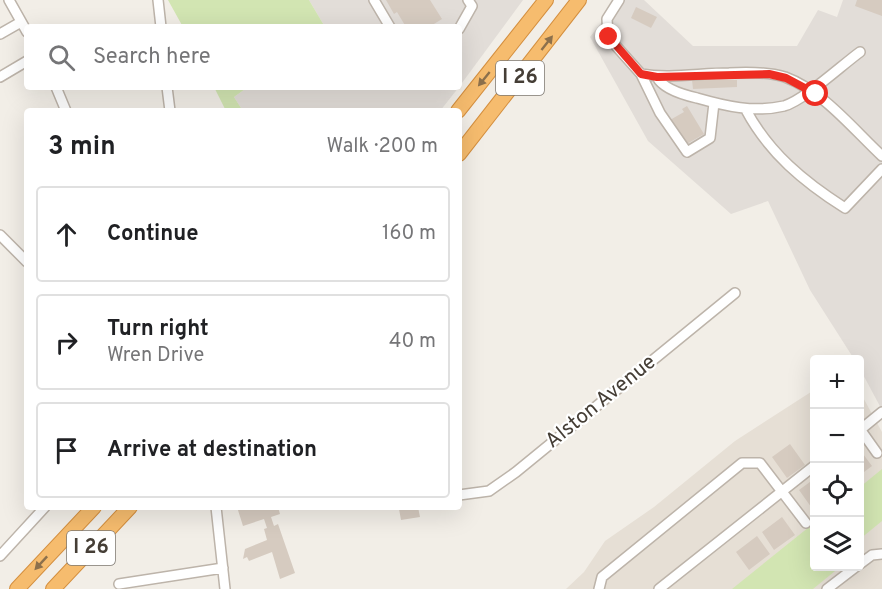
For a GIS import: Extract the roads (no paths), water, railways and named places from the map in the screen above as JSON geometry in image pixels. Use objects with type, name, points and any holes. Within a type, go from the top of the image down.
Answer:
[{"type":"highway","name":"I 26","points":[[460,108],[546,0]]},
{"type":"highway","name":"I 26","points":[[462,150],[579,0]]},
{"type":"highway","name":"I 26","points":[[17,589],[91,510]]},
{"type":"highway","name":"I 26","points":[[53,589],[127,510]]},
{"type":"street","points":[[9,0],[24,27]]},
{"type":"street","points":[[158,0],[161,24]]},
{"type":"street","points":[[374,0],[388,24]]},
{"type":"street","points":[[462,24],[472,6],[468,0]]},
{"type":"street","points":[[619,0],[608,19],[609,37],[641,74],[660,113],[687,152],[710,138],[714,103]]},
{"type":"street","points":[[0,34],[21,22]]},
{"type":"street","points":[[657,77],[660,83],[687,96],[746,110],[786,105],[809,91],[860,52]]},
{"type":"street","points":[[0,77],[24,63]]},
{"type":"street","points":[[641,74],[657,77],[769,74],[786,78],[809,91],[882,156]]},
{"type":"street","points":[[57,90],[65,108]]},
{"type":"street","points":[[168,90],[170,108]]},
{"type":"street","points":[[746,110],[759,134],[806,182],[845,208],[882,169]]},
{"type":"street","points":[[0,235],[24,259]]},
{"type":"street","name":"Alston Avenue","points":[[462,495],[489,491],[516,472],[735,293]]},
{"type":"street","points":[[864,427],[882,412]]},
{"type":"street","points":[[864,435],[877,453]]},
{"type":"street","points":[[599,589],[602,577],[742,463],[760,463],[806,524]]},
{"type":"street","points":[[659,589],[810,469]]},
{"type":"street","points":[[0,556],[42,510]]},
{"type":"street","points":[[216,510],[225,589]]},
{"type":"street","points":[[864,561],[872,555],[882,554]]},
{"type":"street","points":[[119,584],[223,568]]},
{"type":"street","points":[[827,589],[850,571]]}]
